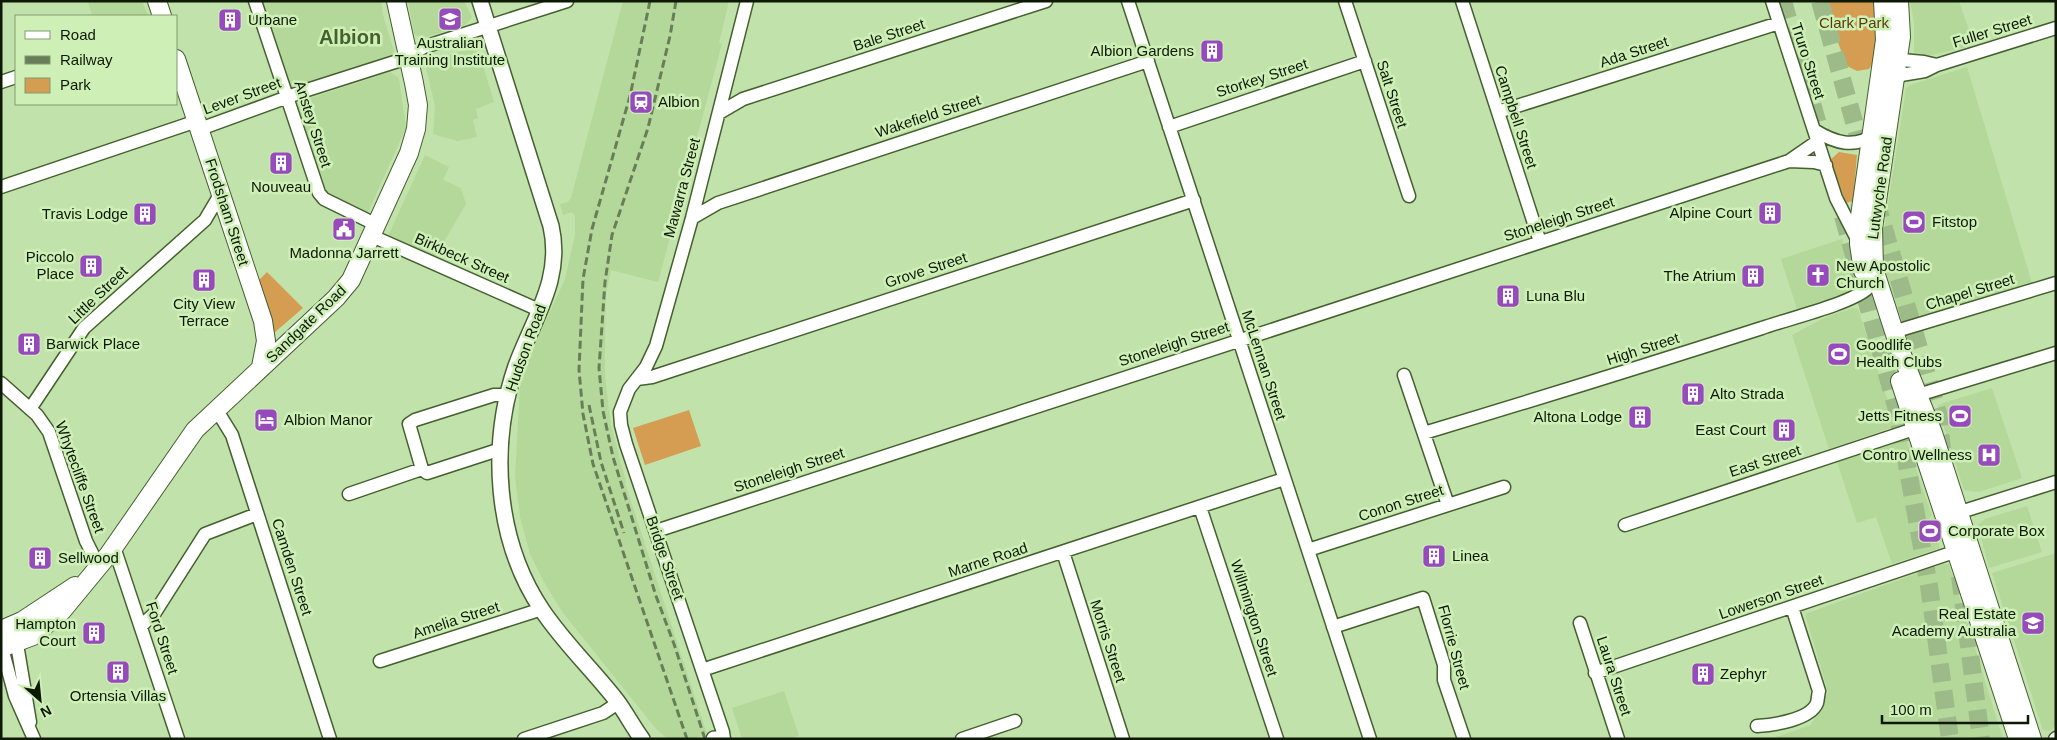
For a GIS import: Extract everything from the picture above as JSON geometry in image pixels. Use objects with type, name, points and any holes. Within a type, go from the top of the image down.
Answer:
[{"type":"highway","points":[[157,1],[162,15]]},
{"type":"highway","name":"Sandgate Road","points":[[5,640],[40,610],[96,570],[195,430],[346,287],[356,272],[409,153],[416,129],[418,105],[396,1]]},
{"type":"highway","name":"Lutwyche Road","points":[[1883,1],[1885,31],[1892,65],[1889,124],[1872,242],[1876,276],[1893,332],[1918,395],[1953,515],[2031,737]]},
{"type":"highway","name":"Lutwyche Road","points":[[1899,1],[1902,27],[1871,138],[1861,201],[1859,244],[1862,265],[1868,288],[1917,428],[1953,515],[1957,551],[2031,737]]},
{"type":"highway","name":"Frodsham Street","points":[[178,65],[264,328],[266,341],[261,367]]},
{"type":"main road","name":"Hudson Road","points":[[480,1],[554,236],[555,264],[549,285],[516,366],[508,395],[501,449],[503,509],[508,534],[527,583],[542,609],[618,703],[642,739]]},
{"type":"main road","name":"Hudson Road","points":[[618,703],[637,719],[653,739]]},
{"type":"main road","points":[[714,739],[719,739]]},
{"type":"street","name":"Anstey Street","points":[[255,1],[321,196],[375,230]]},
{"type":"street","name":"Lever Street","points":[[1,187],[287,98],[400,60],[424,47],[568,1]]},
{"type":"street","name":"Mawarra Street","points":[[637,379],[652,356],[692,218],[747,1]]},
{"type":"street","name":"Bale Street","points":[[718,113],[743,99],[1046,1]]},
{"type":"street","name":"McLennan Street","points":[[1128,1],[1370,739]]},
{"type":"street","name":"Salt Street","points":[[1345,1],[1409,196]]},
{"type":"street","name":"Campbell Street","points":[[1462,1],[1540,242]]},
{"type":"street","name":"Truro Street","points":[[1772,1],[1838,203],[1859,244]]},
{"type":"street","name":"Ada Street","points":[[1498,112],[1779,23]]},
{"type":"street","name":"Fuller Street","points":[[1892,65],[1924,62],[1937,65],[2056,28]]},
{"type":"street","name":"Wakefield Street","points":[[692,218],[718,203],[1148,61]]},
{"type":"street","name":"Storkey Street","points":[[1170,127],[1365,61]]},
{"type":"street","points":[[1,82],[15,77]]},
{"type":"street","points":[[724,92],[743,99]]},
{"type":"street","points":[[1816,135],[1842,143],[1856,143],[1871,138],[1889,124]]},
{"type":"street","name":"Stoneleigh Street","points":[[1789,161],[1816,135]]},
{"type":"street","name":"Stoneleigh Street","points":[[656,531],[1789,161],[1814,162],[1826,165]]},
{"type":"street","points":[[699,187],[708,198],[718,203]]},
{"type":"street","name":"Little Street","points":[[30,409],[84,328],[205,220],[221,193]]},
{"type":"street","name":"Grove Street","points":[[637,379],[669,372],[1194,200]]},
{"type":"street","points":[[205,220],[220,218],[231,223]]},
{"type":"street","name":"Birkbeck Street","points":[[375,230],[539,310]]},
{"type":"street","name":"Chapel Street","points":[[1893,332],[2056,283]]},
{"type":"street","name":"High Street","points":[[1424,433],[1630,371],[1850,299],[1868,288]]},
{"type":"street","points":[[1918,395],[2056,353]]},
{"type":"street","points":[[652,356],[669,372]]},
{"type":"street","points":[[1404,375],[1448,505]]},
{"type":"street","name":"Bridge Street","points":[[637,379],[624,400],[620,412],[621,424],[626,444],[724,732],[724,739]]},
{"type":"street","name":"Whytecliffe Street","points":[[1,383],[41,420],[49,432],[96,570]]},
{"type":"street","points":[[501,449],[429,473],[425,472],[422,469],[410,430],[411,422],[490,396],[508,395]]},
{"type":"street","name":"Camden Street","points":[[216,410],[232,435],[330,739]]},
{"type":"street","name":"East Street","points":[[1624,525],[1917,428]]},
{"type":"street","points":[[349,494],[422,469]]},
{"type":"street","name":"Marne Road","points":[[702,670],[1284,478]]},
{"type":"street","points":[[1953,515],[2056,482]]},
{"type":"street","name":"Conon Street","points":[[1308,550],[1504,487]]},
{"type":"street","name":"Willmington Street","points":[[1200,507],[1277,739]]},
{"type":"street","points":[[141,626],[155,613],[205,534],[257,514]]},
{"type":"street","name":"Ford Street","points":[[114,547],[178,739]]},
{"type":"street","name":"Lowerson Street","points":[[1596,673],[1957,551]]},
{"type":"street","name":"Morris Street","points":[[1063,552],[1123,739]]},
{"type":"street","name":"Florrie Street","points":[[1333,627],[1423,598],[1444,665],[1444,680],[1464,739]]},
{"type":"street","points":[[1757,726],[1774,725],[1808,713],[1817,704],[1819,691],[1792,607]]},
{"type":"street","name":"Amelia Street","points":[[380,661],[542,609]]},
{"type":"street","name":"Laura Street","points":[[1580,623],[1618,739]]},
{"type":"street","points":[[5,640],[32,733]]},
{"type":"street","points":[[524,739],[603,713],[618,703]]},
{"type":"street","points":[[962,739],[1015,721]]},
{"type":"shaded area","points":[[88,1],[142,1],[148,15],[92,15]]},
{"type":"shaded area","points":[[262,1],[381,1],[383,15],[394,51],[393,56],[291,88]]},
{"type":"shaded area","points":[[408,1],[464,1],[472,17],[465,25],[423,38],[414,34]]},
{"type":"shaded area","points":[[623,1],[729,1],[719,43],[722,44],[658,282],[611,270],[606,294],[605,376],[611,425],[625,483],[707,734],[693,739],[668,739],[657,730],[563,613],[530,554],[520,517],[515,477],[520,385],[529,357],[565,279],[575,235],[575,216],[572,212],[563,215],[560,204],[568,202],[571,198]]},
{"type":"shaded area","points":[[1910,1],[1959,1],[1974,45],[1928,56],[1914,56],[1914,22]]},
{"type":"shaded area","points":[[477,46],[494,102],[476,109],[478,118],[473,120],[477,137],[457,141],[433,134],[435,106],[425,63]]},
{"type":"shaded area","points":[[1967,67],[2032,283],[1901,322],[1885,276],[1882,244],[1906,88],[1910,85]]},
{"type":"shaded area","points":[[390,72],[399,78],[406,128],[368,212],[323,192],[296,103]]},
{"type":"shaded area","points":[[425,155],[449,167],[443,180],[461,188],[466,204],[435,257],[388,236]]},
{"type":"shaded area","points":[[1842,239],[1856,283],[1854,289],[1850,292],[1797,309],[1781,259]]},
{"type":"shaded area","points":[[1853,308],[1858,309],[1896,426],[1829,449],[1792,335],[1826,317]]},
{"type":"shaded area","points":[[1992,388],[2022,478],[1979,492],[1964,490],[1937,406]]},
{"type":"shaded area","points":[[1906,439],[1932,516],[1929,517],[1940,548],[1892,564],[1876,517],[1857,523],[1837,462]]},
{"type":"shaded area","points":[[2027,506],[2042,552],[1989,568],[1978,525],[1985,519]]},
{"type":"shaded area","points":[[2056,553],[2056,724],[2051,731],[2043,730],[1992,573]]},
{"type":"shaded area","points":[[1943,564],[1949,564],[2003,739],[1770,739],[1811,725],[1828,692],[1805,614]]},
{"type":"shaded area","points":[[784,691],[799,736],[790,739],[742,739],[732,708]]},
{"type":"green space","name":"Clark Park","points":[[1822,1],[1874,1],[1877,45],[1873,62],[1869,69],[1857,71],[1847,66]]},
{"type":"green space","points":[[1839,152],[1857,155],[1853,201],[1846,203],[1830,160]]},
{"type":"green space","points":[[267,272],[303,308],[274,333],[258,281]]},
{"type":"green space","points":[[689,410],[701,446],[645,465],[633,428]]},
{"type":"tunnel","points":[[1783,1],[1821,135]]},
{"type":"tunnel","points":[[1820,1],[1864,157]]},
{"type":"tunnel","points":[[1876,201],[1938,413],[1942,449]]},
{"type":"tunnel","points":[[1843,216],[1897,410],[1929,586],[1950,739]]},
{"type":"tunnel","points":[[1960,576],[1981,739]]},
{"type":"railway","points":[[650,1],[630,96],[592,229],[583,279],[579,370],[583,414],[593,464],[687,739]]},
{"type":"railway","points":[[676,1],[670,36],[648,128],[612,235],[605,282],[599,368],[603,411],[613,457],[656,596],[705,739]]},
{"type":"railway","points":[[589,405],[601,462],[624,533]]},
{"type":"place","name":"Australian Training Institute","points":[[450,19]]},
{"type":"place","name":"Urbane","points":[[230,20]]},
{"type":"place","name":"Albion Gardens","points":[[1212,51]]},
{"type":"place","name":"Albion","points":[[641,102]]},
{"type":"place","name":"Nouveau","points":[[281,163]]},
{"type":"place","name":"Alpine Court","points":[[1770,213]]},
{"type":"place","name":"Travis Lodge","points":[[145,214]]},
{"type":"place","name":"Fitstop","points":[[1914,222]]},
{"type":"place","name":"Madonna Jarrett","points":[[344,229]]},
{"type":"place","name":"Piccolo Place","points":[[91,266]]},
{"type":"place","name":"New Apostolic Church","points":[[1818,275]]},
{"type":"place","name":"The Atrium","points":[[1753,276]]},
{"type":"place","name":"City View Terrace","points":[[204,280]]},
{"type":"place","name":"Luna Blu","points":[[1508,296]]},
{"type":"place","name":"Barwick Place","points":[[29,344]]},
{"type":"place","name":"Goodlife Health Clubs","points":[[1839,354]]},
{"type":"place","name":"Alto Strada","points":[[1693,394]]},
{"type":"place","name":"Jetts Fitness","points":[[1960,416]]},
{"type":"place","name":"Altona Lodge","points":[[1640,417]]},
{"type":"place","name":"Albion Manor","points":[[266,420]]},
{"type":"place","name":"East Court","points":[[1784,430]]},
{"type":"place","name":"Contro Wellness","points":[[1989,455]]},
{"type":"place","name":"Corporate Box","points":[[1930,531]]},
{"type":"place","name":"Linea","points":[[1434,556]]},
{"type":"place","name":"Sellwood","points":[[40,558]]},
{"type":"place","name":"Real Estate Academy Australia","points":[[2033,623]]},
{"type":"place","name":"Hampton Court","points":[[94,633]]},
{"type":"place","name":"Ortensia Villas","points":[[118,672]]},
{"type":"place","name":"Zephyr","points":[[1703,674]]},
{"type":"district","name":"Albion","points":[[350,37]]}]
